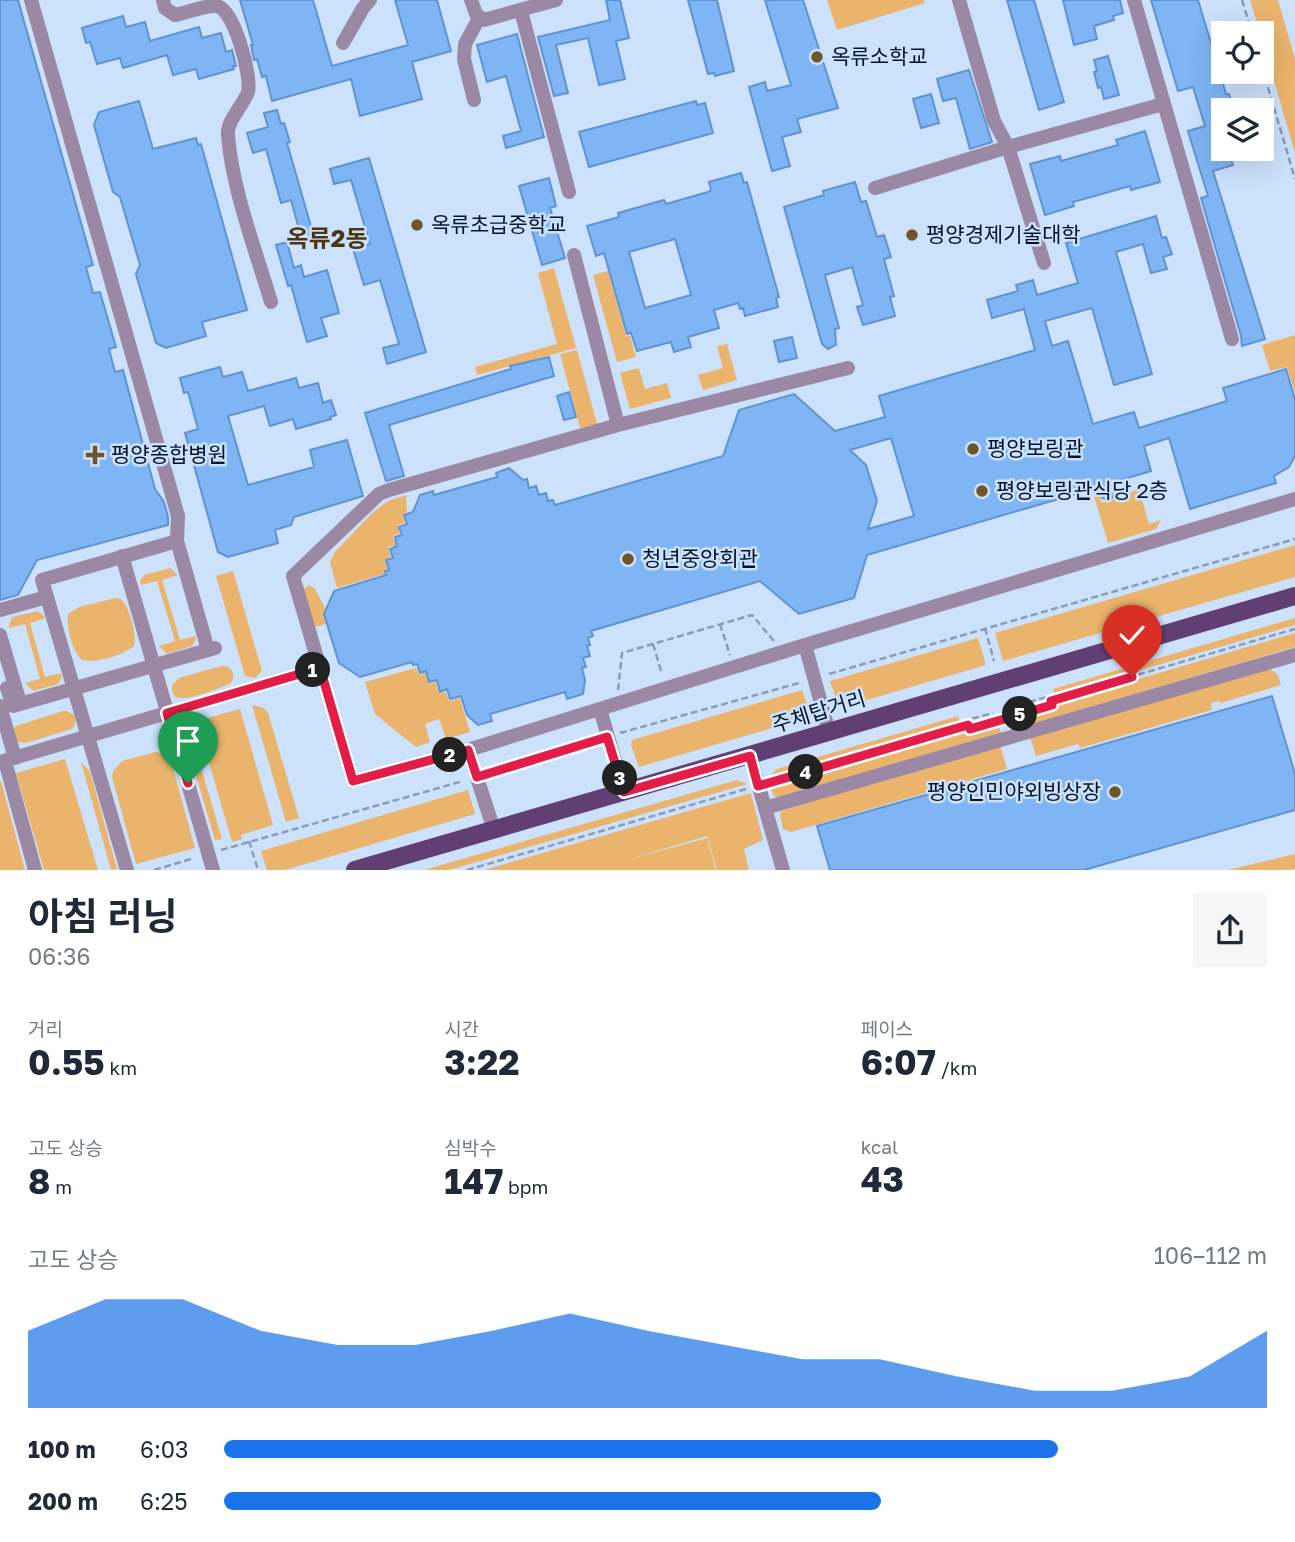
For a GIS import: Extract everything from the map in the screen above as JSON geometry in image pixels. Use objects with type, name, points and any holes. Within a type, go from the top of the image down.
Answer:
[{"type":"main road","name":"주체탑거리","points":[[355,870],[1295,596]]},
{"type":"street","points":[[31,0],[178,516],[177,541],[208,650]]},
{"type":"street","points":[[163,0],[165,8],[175,15],[215,6],[224,8],[231,18],[249,75],[248,91],[227,131],[234,173],[271,302]]},
{"type":"street","points":[[343,43],[370,0]]},
{"type":"street","points":[[471,0],[479,18],[484,20],[512,8],[556,0]]},
{"type":"street","points":[[959,0],[994,121],[1008,147],[1044,263]]},
{"type":"street","points":[[1134,0],[1232,339]]},
{"type":"street","points":[[512,8],[569,192]]},
{"type":"street","points":[[474,100],[464,59],[465,44],[479,18]]},
{"type":"street","points":[[875,188],[1008,147],[1163,104]]},
{"type":"street","points":[[574,255],[618,425]]},
{"type":"street","points":[[848,368],[618,425],[379,495],[293,576],[353,781],[468,750],[805,645],[1295,499]]},
{"type":"street","points":[[127,870],[42,580],[177,541]]},
{"type":"street","points":[[122,556],[213,870]]},
{"type":"street","points":[[0,610],[47,597]]},
{"type":"street","points":[[7,688],[13,706],[74,689],[217,648],[212,630]]},
{"type":"street","points":[[0,635],[20,704]]},
{"type":"street","points":[[805,645],[829,732]]},
{"type":"street","points":[[765,808],[1295,655]]},
{"type":"street","points":[[7,760],[320,668]]},
{"type":"street","points":[[0,706],[7,760],[35,870]]},
{"type":"street","points":[[600,709],[624,792]]},
{"type":"street","points":[[468,750],[494,830]]},
{"type":"street","points":[[750,756],[783,870]]},
{"type":"path","points":[[1242,0],[1248,21]]},
{"type":"path","points":[[1267,84],[1295,179]]},
{"type":"path","points":[[154,870],[1295,539]]},
{"type":"path","points":[[619,676],[622,653],[752,615],[767,633]]},
{"type":"path","points":[[720,625],[727,645]]},
{"type":"path","points":[[985,628],[994,661]]},
{"type":"path","points":[[1051,701],[1295,629]]},
{"type":"path","points":[[653,644],[659,665]]},
{"type":"path","points":[[992,713],[967,720],[970,729],[1052,705],[1050,696],[1019,705]]},
{"type":"path","points":[[467,870],[968,725]]},
{"type":"path","points":[[249,841],[258,870]]},
{"type":"shaded area","points":[[827,0],[924,0],[925,3],[837,30]]},
{"type":"shaded area","points":[[1250,0],[1278,0],[1295,59],[1295,153],[1274,81],[1274,21],[1256,21]]},
{"type":"shaded area","points":[[554,268],[576,348],[477,375],[475,367],[557,344],[538,273]]},
{"type":"shaded area","points":[[608,271],[626,336],[630,336],[636,357],[617,362],[593,275]]},
{"type":"shaded area","points":[[1295,335],[1295,393],[1287,367],[1270,371],[1262,345]]},
{"type":"shaded area","points":[[727,344],[737,380],[703,390],[698,375],[723,368],[717,346]]},
{"type":"shaded area","points":[[577,350],[597,424],[580,428],[560,354]]},
{"type":"shaded area","points":[[639,368],[645,389],[667,383],[671,398],[630,409],[620,373]]},
{"type":"shaded area","points":[[1139,489],[1149,524],[1161,520],[1156,529],[1108,543],[1093,493],[1098,492],[1102,503]]},
{"type":"shaded area","points":[[406,495],[407,512],[403,514],[405,523],[398,525],[400,533],[393,536],[396,545],[388,547],[391,557],[385,559],[387,569],[384,574],[337,588],[330,562],[335,552],[371,514],[388,501]]},
{"type":"shaded area","points":[[1295,545],[1295,577],[1003,661],[995,633]]},
{"type":"shaded area","points":[[170,568],[178,575],[162,580],[180,640],[195,636],[196,639],[192,646],[167,654],[159,646],[175,641],[157,581],[141,585],[140,581],[144,575]]},
{"type":"shaded area","points":[[233,571],[262,671],[255,678],[245,676],[216,576]]},
{"type":"shaded area","points":[[309,585],[315,589],[325,608],[326,624],[315,627],[303,590]]},
{"type":"shaded area","points":[[115,598],[121,599],[130,615],[134,628],[134,646],[109,658],[82,660],[70,638],[68,614],[79,607]]},
{"type":"shaded area","points":[[38,611],[46,618],[30,623],[45,677],[61,673],[62,677],[58,684],[33,691],[25,683],[40,679],[25,624],[9,628],[9,625],[12,617]]},
{"type":"shaded area","points":[[1295,618],[1295,625],[1055,695],[1053,689]]},
{"type":"shaded area","points":[[1295,633],[1295,647],[1022,727],[1019,718],[1058,707],[1057,703]]},
{"type":"shaded area","points":[[978,638],[986,665],[839,707],[830,681]]},
{"type":"shaded area","points":[[221,666],[232,671],[231,683],[190,697],[180,698],[174,695],[172,685],[179,678]]},
{"type":"shaded area","points":[[416,668],[419,675],[425,673],[429,684],[436,682],[439,694],[446,692],[449,701],[460,698],[470,732],[446,739],[439,719],[425,724],[430,742],[416,747],[375,714],[365,682]]},
{"type":"shaded area","points":[[1270,669],[1278,675],[1281,685],[1220,703],[1211,703],[1212,710],[1080,748],[1078,744],[1036,756],[1030,737]]},
{"type":"shaded area","points":[[802,690],[810,717],[639,767],[631,745],[632,740]]},
{"type":"shaded area","points":[[252,705],[264,708],[268,713],[299,818],[286,822]]},
{"type":"shaded area","points":[[240,709],[273,825],[241,835],[242,839],[232,842],[197,721]]},
{"type":"shaded area","points":[[63,711],[75,716],[72,729],[26,743],[17,742],[14,729],[16,726]]},
{"type":"shaded area","points":[[958,716],[960,722],[768,778],[777,769]]},
{"type":"shaded area","points":[[998,724],[1001,733],[777,798],[770,787],[963,730],[964,734]]},
{"type":"shaded area","points":[[190,730],[222,839],[215,840],[186,742]]},
{"type":"shaded area","points":[[1000,745],[1007,769],[791,832],[783,829],[781,811]]},
{"type":"shaded area","points":[[156,752],[167,755],[171,761],[195,848],[136,864],[112,777],[113,771],[122,761]]},
{"type":"shaded area","points":[[65,759],[98,870],[44,870],[16,773]]},
{"type":"shaded area","points":[[81,762],[90,771],[117,869],[111,870]]},
{"type":"shaded area","points":[[737,780],[747,784],[449,870],[424,870]]},
{"type":"shaded area","points":[[1,781],[25,870],[0,870]]},
{"type":"shaded area","points":[[468,790],[475,814],[285,870],[267,870],[261,851]]},
{"type":"shaded area","points":[[751,793],[763,840],[744,849],[749,870],[717,870],[707,836],[623,861],[707,838],[716,870],[484,870]]},
{"type":"shaded area","points":[[1295,854],[1295,869],[1228,870]]},
{"type":"building","points":[[0,0],[18,0],[93,265],[86,267],[93,293],[100,292],[116,347],[109,349],[115,372],[123,370],[155,489],[164,502],[168,525],[37,560],[18,595],[0,600]]},
{"type":"building","points":[[240,0],[313,0],[332,66],[408,45],[395,0],[437,0],[451,51],[412,62],[422,99],[360,116],[351,79],[272,101],[266,76],[262,77],[257,59],[254,60],[253,45]]},
{"type":"building","points":[[606,0],[620,0],[629,38],[616,41],[625,79],[599,85],[588,38],[556,45],[568,93],[554,96],[538,37],[610,20]]},
{"type":"building","points":[[688,0],[717,0],[734,71],[715,76],[714,73],[708,74]]},
{"type":"building","points":[[765,0],[803,0],[838,108],[797,119],[801,132],[782,137],[790,166],[772,171],[749,87],[765,82],[767,91],[791,85]]},
{"type":"building","points":[[1007,0],[1034,0],[1064,102],[1039,110]]},
{"type":"building","points":[[1063,0],[1120,0],[1123,13],[1113,16],[1114,20],[1094,26],[1097,39],[1074,45]]},
{"type":"building","points":[[1151,0],[1198,0],[1211,43],[1211,84],[1223,84],[1230,98],[1211,98],[1211,161],[1232,161],[1233,165],[1213,171],[1265,339],[1242,346],[1201,198],[1208,196],[1188,131],[1205,126],[1193,87],[1178,91]]},
{"type":"building","points":[[123,16],[126,27],[145,22],[150,41],[199,27],[202,38],[221,33],[226,52],[232,50],[236,66],[233,66],[234,69],[199,79],[196,69],[173,75],[167,55],[123,68],[120,58],[97,64],[82,28]]},
{"type":"building","points":[[517,34],[544,137],[506,148],[503,136],[521,131],[506,76],[487,82],[477,45]]},
{"type":"building","points":[[1108,56],[1119,95],[1104,99],[1101,87],[1098,88],[1094,60]]},
{"type":"building","points":[[969,70],[992,142],[970,149],[956,98],[943,101],[937,79]]},
{"type":"building","points":[[931,94],[939,123],[921,128],[913,99]]},
{"type":"building","points":[[139,101],[153,149],[196,138],[198,145],[201,144],[247,310],[202,322],[206,336],[166,348],[156,343],[136,274],[140,265],[120,197],[113,192],[94,125],[99,112]]},
{"type":"building","points":[[696,101],[697,105],[705,103],[713,133],[589,167],[579,132]]},
{"type":"building","points":[[277,110],[290,142],[287,143],[314,237],[302,240],[291,200],[281,203],[266,149],[253,153],[247,133],[268,127],[264,113]]},
{"type":"building","points":[[1145,131],[1160,182],[1131,190],[1130,186],[1073,202],[1074,206],[1045,215],[1030,164],[1060,156],[1061,161],[1118,145],[1116,140]]},
{"type":"building","points":[[369,158],[426,352],[387,364],[383,348],[399,344],[380,280],[364,285],[353,249],[370,244],[351,180],[334,184],[330,169]]},
{"type":"building","points":[[741,173],[744,183],[747,182],[779,297],[776,298],[778,307],[745,316],[738,303],[714,310],[719,328],[688,337],[691,347],[674,352],[671,342],[637,351],[631,333],[627,334],[604,253],[596,256],[587,226],[619,217],[618,213],[664,200],[666,204],[708,192],[711,190],[709,182]],"holes":[[[675,239],[691,295],[645,308],[629,252]]]},
{"type":"building","points":[[549,178],[556,206],[550,208],[565,258],[542,265],[519,186]]},
{"type":"building","points":[[855,182],[861,202],[866,201],[877,237],[884,235],[891,257],[884,259],[894,296],[890,297],[895,316],[863,325],[857,307],[863,305],[852,267],[825,275],[839,328],[835,329],[836,345],[828,349],[822,344],[784,207],[824,195],[823,191]]},
{"type":"building","name":"청년중앙회관","points":[[1156,216],[1162,238],[1166,237],[1172,254],[1163,257],[1167,269],[1151,273],[1143,244],[1116,252],[1152,374],[1114,385],[1092,308],[1045,321],[1052,346],[1068,341],[1093,424],[1134,412],[1139,428],[1227,401],[1223,388],[1286,369],[1295,399],[1295,456],[1289,467],[1274,476],[1276,483],[1190,509],[1169,438],[1144,446],[1151,471],[1114,482],[1115,495],[1109,500],[1102,498],[1096,488],[867,555],[854,598],[799,614],[760,581],[591,631],[593,636],[588,638],[590,645],[587,646],[590,656],[583,658],[586,667],[582,668],[585,680],[583,694],[567,699],[565,692],[490,714],[492,721],[478,725],[467,715],[461,696],[450,699],[447,689],[440,692],[437,680],[429,682],[426,671],[420,673],[417,664],[413,665],[412,662],[360,677],[339,663],[324,614],[334,591],[386,575],[385,571],[389,570],[386,560],[393,558],[390,549],[397,546],[395,537],[402,535],[399,527],[407,524],[404,515],[413,512],[420,495],[433,491],[434,495],[497,477],[496,473],[509,468],[523,480],[527,479],[529,488],[536,486],[539,495],[546,493],[548,501],[553,500],[555,505],[723,456],[739,410],[794,394],[835,431],[885,417],[879,396],[1035,350],[1024,309],[992,318],[987,300],[1018,291],[1016,285],[1033,280],[1037,295],[1078,283],[1066,243]],"holes":[[[891,438],[914,516],[868,529],[877,501],[866,465],[850,450]]]},
{"type":"building","points":[[287,242],[294,268],[301,265],[304,277],[327,270],[339,313],[321,318],[327,336],[307,342],[291,285],[288,286],[276,245]]},
{"type":"building","points":[[792,337],[797,358],[779,362],[774,341]]},
{"type":"building","points":[[549,357],[554,376],[389,425],[404,476],[386,481],[365,413],[511,369],[510,366]]},
{"type":"building","points":[[220,367],[223,377],[242,372],[248,391],[296,378],[299,388],[318,383],[323,403],[331,400],[336,415],[330,417],[331,419],[296,429],[293,419],[270,426],[264,406],[228,416],[248,485],[314,467],[310,450],[347,440],[363,496],[294,517],[291,525],[275,530],[278,543],[228,557],[218,552],[185,433],[198,429],[188,392],[184,393],[180,378]]},
{"type":"building","points":[[569,392],[576,417],[564,420],[557,396]]},
{"type":"building","name":"평양인민야외빙상장","points":[[1272,696],[1295,774],[1295,810],[1084,870],[830,870],[817,826]]},
{"type":"place","name":"옥류소학교","points":[[817,57]]},
{"type":"place","name":"옥류초급중학교","points":[[417,225]]},
{"type":"place","name":"평양경제기술대학","points":[[912,235]]},
{"type":"place","name":"평양보링관","points":[[973,449]]},
{"type":"place","name":"평양종합병원","points":[[95,455]]},
{"type":"place","name":"평양보링관식당 2층","points":[[982,491]]},
{"type":"place","name":"청년중앙회관","points":[[628,559]]},
{"type":"place","name":"평양인민야외빙상장","points":[[1115,792]]},
{"type":"district","name":"옥류2동","points":[[327,239]]},
{"type":"route","points":[[188,783],[167,713],[320,668],[353,781],[468,750],[477,777],[607,737],[624,792],[750,756],[758,786],[968,725],[970,729],[1052,705],[1051,701],[1132,677]]}]
